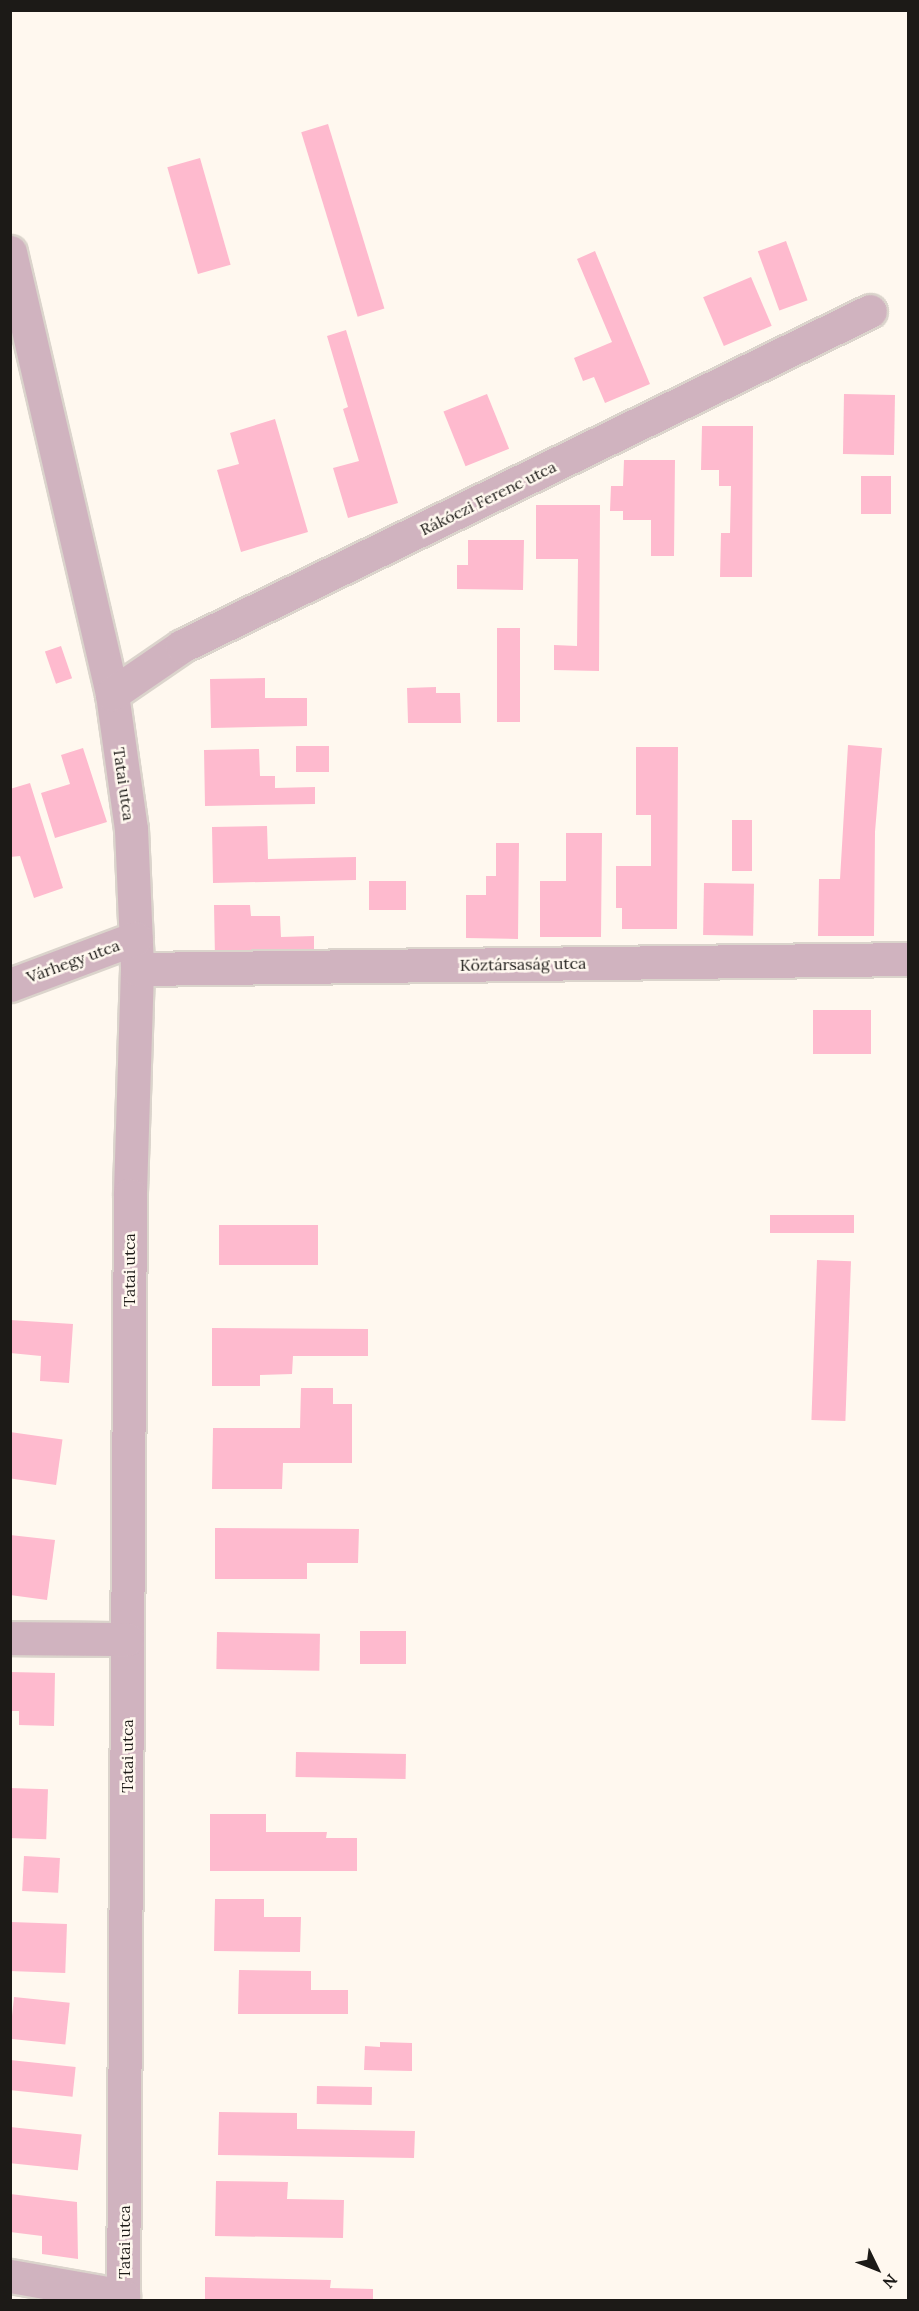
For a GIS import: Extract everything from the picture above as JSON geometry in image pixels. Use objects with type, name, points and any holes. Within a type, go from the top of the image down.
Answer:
[{"type":"street","name":"Tatai utca","points":[[10,252],[112,694],[130,829],[137,954],[130,1195],[123,2298]]},
{"type":"street","name":"Rákóczi Ferenc utca","points":[[112,694],[182,646],[870,311]]},
{"type":"street","name":"Köztársaság utca","points":[[137,954],[909,959]]},
{"type":"street","name":"Várhegy utca","points":[[10,985],[137,954]]},
{"type":"street","points":[[10,1638],[127,1639]]},
{"type":"street","points":[[10,2276],[123,2298]]},
{"type":"building","points":[[328,124],[384,309],[358,317],[301,132]]},
{"type":"building","points":[[200,158],[231,265],[198,274],[167,167]]},
{"type":"building","points":[[786,241],[808,300],[779,310],[758,251]]},
{"type":"building","points":[[595,251],[650,384],[605,403],[594,377],[583,381],[574,358],[612,342],[577,259]]},
{"type":"building","points":[[751,277],[772,326],[724,346],[703,297]]},
{"type":"building","points":[[346,330],[398,503],[348,518],[333,468],[359,461],[343,409],[348,407],[327,336]]},
{"type":"building","points":[[487,394],[509,449],[466,466],[443,412]]},
{"type":"building","points":[[844,394],[895,395],[894,455],[843,454]]},
{"type":"building","points":[[275,419],[308,532],[241,552],[217,470],[239,464],[230,433]]},
{"type":"building","points":[[702,426],[753,426],[752,577],[720,577],[721,533],[730,533],[731,486],[719,486],[719,470],[701,470]]},
{"type":"building","points":[[624,460],[675,460],[674,556],[651,556],[651,520],[623,520],[623,511],[610,511],[611,486],[623,486]]},
{"type":"building","points":[[861,476],[891,476],[891,514],[861,514]]},
{"type":"building","points":[[536,505],[600,505],[599,671],[554,670],[554,645],[577,646],[578,559],[536,559]]},
{"type":"building","points":[[468,540],[524,540],[523,590],[457,589],[457,565],[468,565]]},
{"type":"building","points":[[497,628],[520,628],[520,722],[497,722]]},
{"type":"building","points":[[61,646],[72,678],[56,684],[45,652]]},
{"type":"building","points":[[265,678],[265,698],[307,698],[307,726],[211,728],[210,679]]},
{"type":"building","points":[[436,687],[436,693],[460,693],[461,723],[408,723],[407,688]]},
{"type":"building","points":[[848,745],[882,748],[875,832],[874,936],[818,936],[819,879],[840,879]]},
{"type":"building","points":[[296,746],[329,746],[329,772],[296,772]]},
{"type":"building","points":[[636,747],[678,747],[677,929],[622,929],[622,908],[616,908],[616,866],[651,866],[651,815],[636,815]]},
{"type":"building","points":[[83,748],[107,822],[55,838],[41,793],[70,784],[61,755]]},
{"type":"building","points":[[259,749],[260,776],[275,776],[275,788],[315,787],[315,804],[205,806],[204,750]]},
{"type":"building","points":[[30,783],[63,888],[34,898],[20,856],[10,857],[10,789]]},
{"type":"building","points":[[732,820],[752,820],[752,871],[732,871]]},
{"type":"building","points":[[267,826],[268,859],[356,857],[356,880],[213,883],[212,827]]},
{"type":"building","points":[[566,833],[602,833],[601,937],[540,937],[540,881],[566,881]]},
{"type":"building","points":[[496,843],[519,843],[518,939],[466,938],[466,895],[486,895],[486,876],[496,876]]},
{"type":"building","points":[[369,881],[406,881],[406,910],[369,910]]},
{"type":"building","points":[[704,883],[754,884],[753,936],[703,935]]},
{"type":"building","points":[[214,905],[250,905],[251,916],[280,916],[281,937],[314,936],[314,957],[215,959]]},
{"type":"building","points":[[813,1010],[871,1010],[871,1054],[813,1054]]},
{"type":"building","points":[[770,1215],[854,1215],[854,1233],[770,1233]]},
{"type":"building","points":[[219,1225],[318,1225],[318,1265],[219,1265]]},
{"type":"building","points":[[817,1260],[851,1261],[845,1421],[811,1420]]},
{"type":"building","points":[[10,1320],[73,1324],[69,1383],[40,1381],[41,1356],[10,1353]]},
{"type":"building","points":[[212,1328],[368,1329],[368,1356],[293,1356],[292,1374],[260,1375],[260,1386],[212,1386]]},
{"type":"building","points":[[301,1388],[333,1388],[333,1404],[352,1404],[352,1463],[283,1463],[282,1489],[212,1489],[213,1428],[300,1428]]},
{"type":"building","points":[[10,1432],[62,1439],[56,1485],[10,1478]]},
{"type":"building","points":[[215,1528],[359,1529],[358,1563],[307,1563],[307,1579],[215,1579]]},
{"type":"building","points":[[10,1535],[55,1540],[47,1600],[10,1595]]},
{"type":"building","points":[[360,1631],[406,1631],[406,1664],[360,1664]]},
{"type":"building","points":[[217,1632],[320,1634],[319,1671],[216,1669]]},
{"type":"building","points":[[10,1672],[55,1673],[54,1726],[19,1725],[19,1711],[10,1711]]},
{"type":"building","points":[[296,1752],[406,1754],[406,1779],[296,1777]]},
{"type":"building","points":[[10,1788],[48,1789],[46,1839],[10,1838]]},
{"type":"building","points":[[210,1814],[266,1814],[266,1832],[327,1832],[326,1838],[357,1838],[357,1871],[210,1871]]},
{"type":"building","points":[[24,1856],[60,1858],[58,1893],[22,1891]]},
{"type":"building","points":[[215,1899],[264,1899],[264,1917],[301,1917],[300,1952],[214,1951]]},
{"type":"building","points":[[11,1922],[67,1924],[65,1973],[10,1971]]},
{"type":"building","points":[[239,1970],[311,1971],[311,1990],[348,1990],[348,2014],[238,2014]]},
{"type":"building","points":[[14,1997],[70,2003],[65,2045],[10,2039]]},
{"type":"building","points":[[380,2042],[412,2043],[412,2071],[364,2070],[365,2046],[380,2047]]},
{"type":"building","points":[[10,2060],[76,2067],[73,2097],[10,2090]]},
{"type":"building","points":[[317,2086],[372,2087],[372,2105],[317,2104]]},
{"type":"building","points":[[219,2112],[297,2113],[297,2129],[415,2131],[414,2158],[218,2155]]},
{"type":"building","points":[[10,2127],[82,2135],[78,2170],[10,2163]]},
{"type":"building","points":[[216,2181],[288,2182],[287,2199],[344,2200],[343,2238],[215,2236]]},
{"type":"building","points":[[10,2194],[77,2202],[78,2259],[42,2254],[42,2236],[10,2232]]},
{"type":"building","points":[[205,2277],[331,2280],[330,2288],[373,2289],[373,2300],[205,2300]]}]
